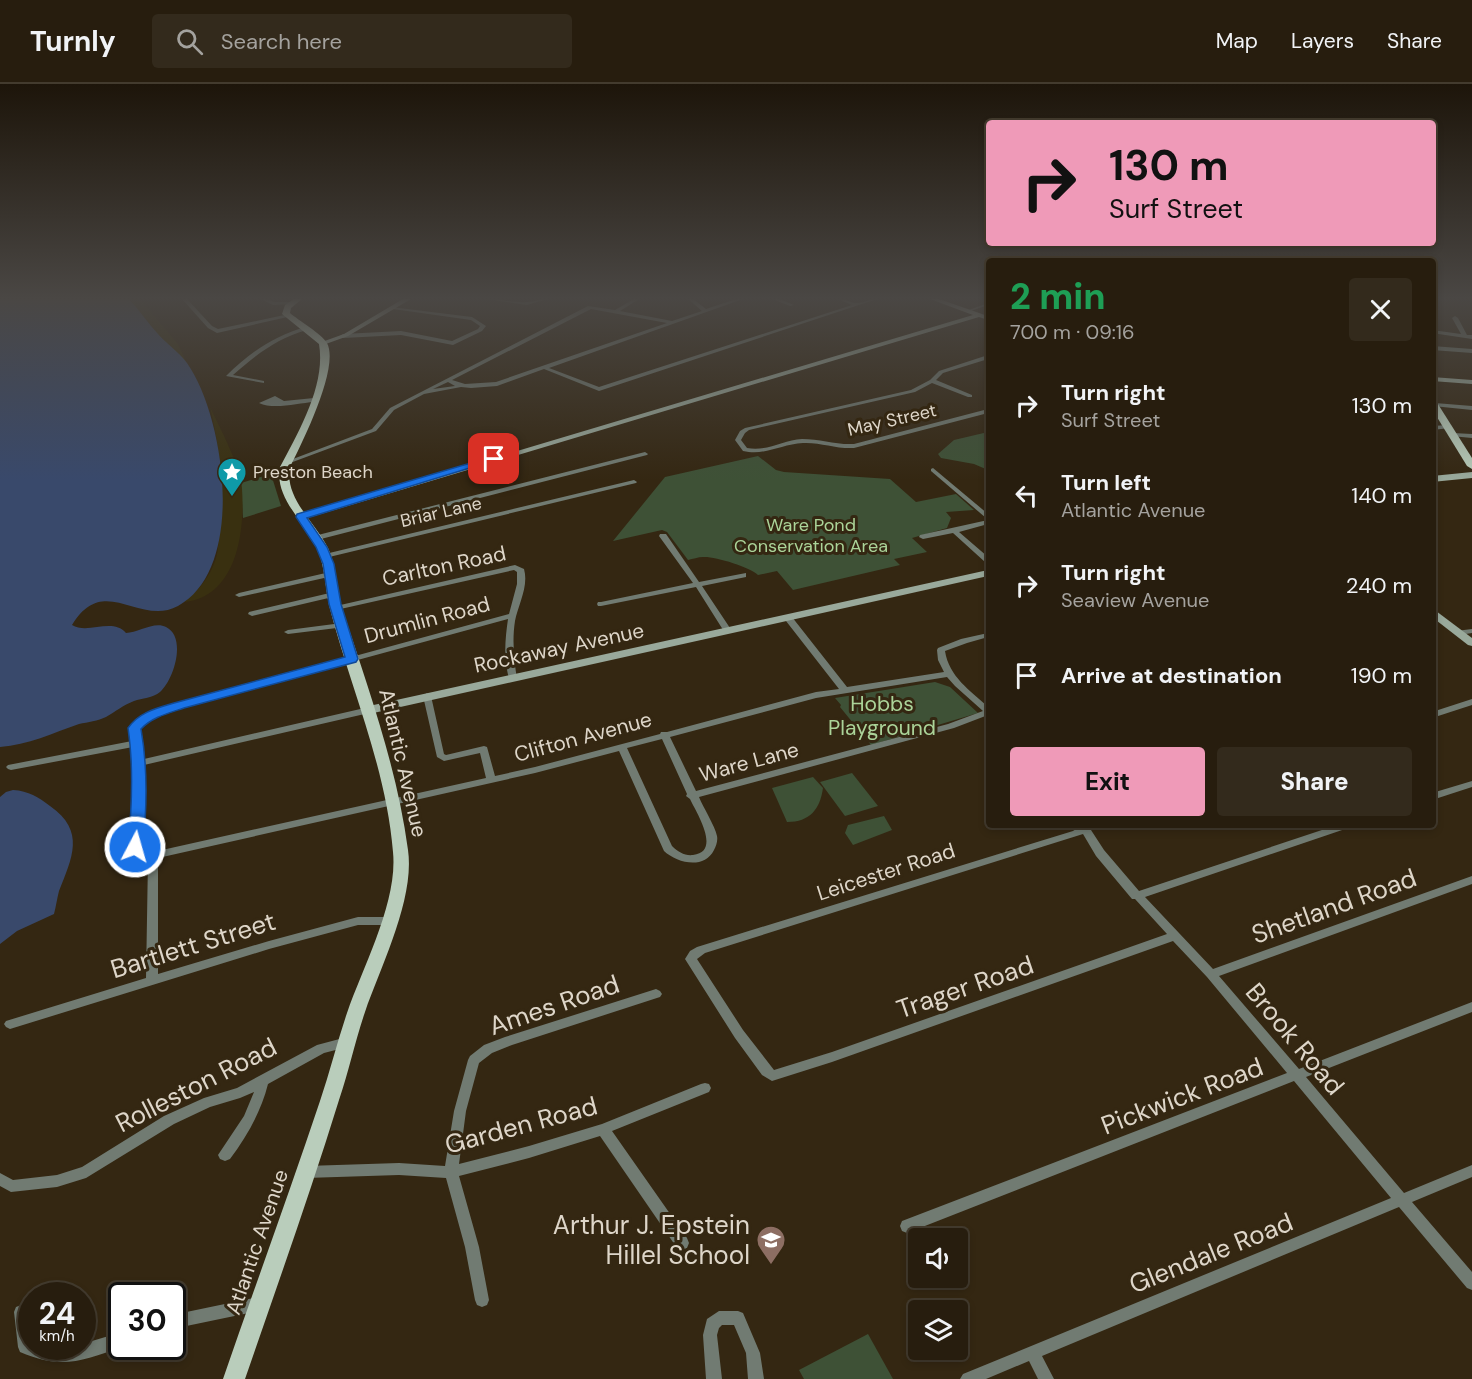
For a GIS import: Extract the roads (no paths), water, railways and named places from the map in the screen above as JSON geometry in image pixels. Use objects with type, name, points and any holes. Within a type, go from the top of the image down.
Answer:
[{"type":"main road","name":"Atlantic Avenue","points":[[234,1379],[390,921],[401,873],[401,853],[393,802],[369,710],[336,608],[325,556],[317,538],[301,517],[284,482],[283,474],[325,374],[324,359]]},
{"type":"main road","points":[[1436,406],[1472,466]]},
{"type":"street","points":[[249,359],[229,376],[262,382]]},
{"type":"street","points":[[288,462],[374,430],[393,409],[489,359]]},
{"type":"street","points":[[422,393],[464,386],[496,384],[567,359]]},
{"type":"street","points":[[543,368],[599,389],[690,359]]},
{"type":"street","points":[[301,517],[839,359]]},
{"type":"street","points":[[970,396],[932,381],[941,372],[985,359]]},
{"type":"street","points":[[1436,379],[1472,382]]},
{"type":"street","points":[[448,380],[456,385],[464,386]]},
{"type":"street","name":"May Street","points":[[932,381],[913,391],[890,397],[747,429],[742,432],[738,440],[741,447],[756,451],[803,441],[833,446],[854,446],[986,412]]},
{"type":"street","points":[[281,402],[314,400]]},
{"type":"street","points":[[1436,403],[1472,408]]},
{"type":"street","points":[[1436,429],[1472,436]]},
{"type":"street","points":[[317,538],[645,454]]},
{"type":"street","points":[[933,470],[986,515]]},
{"type":"street","points":[[1436,479],[1472,475]]},
{"type":"street","name":"Briar Lane","points":[[325,556],[634,482]]},
{"type":"street","points":[[923,537],[986,523]]},
{"type":"street","points":[[954,531],[986,558]]},
{"type":"street","points":[[663,536],[713,606],[728,632]]},
{"type":"street","name":"Carlton Road","points":[[336,608],[499,568],[515,567],[521,571],[523,584],[508,638],[513,678]]},
{"type":"street","name":"Rockaway Avenue","points":[[139,763],[427,696],[789,619],[986,573]]},
{"type":"street","points":[[239,595],[330,574]]},
{"type":"street","points":[[601,604],[743,575]]},
{"type":"street","points":[[252,614],[334,594]]},
{"type":"street","points":[[1436,614],[1472,644]]},
{"type":"street","name":"Drumlin Road","points":[[138,743],[134,728],[157,712],[513,615]]},
{"type":"street","points":[[789,619],[845,690]]},
{"type":"street","points":[[288,632],[342,625]]},
{"type":"street","points":[[1459,633],[1472,631]]},
{"type":"street","points":[[986,636],[964,641],[941,651],[943,664],[949,674],[986,710]]},
{"type":"street","name":"Clifton Avenue","points":[[153,856],[490,780],[766,707],[845,690],[949,674]]},
{"type":"street","points":[[427,696],[440,755],[444,758],[484,749],[490,780]]},
{"type":"street","points":[[1436,714],[1472,702]]},
{"type":"street","name":"Ware Lane","points":[[692,796],[951,726],[986,713]]},
{"type":"street","points":[[621,746],[668,848],[673,855],[687,860],[711,851],[712,837],[664,734]]},
{"type":"street","points":[[11,767],[138,743],[139,812],[135,847],[142,854],[153,856],[152,980]]},
{"type":"street","points":[[1436,796],[1472,784]]},
{"type":"street","name":"Leicester Road","points":[[770,1075],[715,998],[691,959],[693,956],[702,950],[877,896],[1081,828]]},
{"type":"street","name":"Brook Road","points":[[1088,828],[1100,853],[1136,896],[1211,974],[1472,1283]]},
{"type":"street","points":[[1136,896],[1339,828]]},
{"type":"street","name":"Shetland Road","points":[[1211,974],[1472,880]]},
{"type":"street","name":"Bartlett Street","points":[[10,1024],[152,980],[358,921],[390,921]]},
{"type":"street","name":"Trager Road","points":[[770,1075],[783,1074],[1174,936]]},
{"type":"street","name":"Ames Road","points":[[451,1172],[460,1111],[474,1060],[488,1049],[509,1041],[656,994]]},
{"type":"street","name":"Pickwick Road","points":[[908,1226],[1472,1007]]},
{"type":"street","name":"Rolleston Road","points":[[0,1179],[11,1186],[57,1181],[86,1172],[170,1120],[208,1102],[240,1093],[321,1049],[347,1042]]},
{"type":"street","points":[[225,1155],[257,1104],[263,1081]]},
{"type":"street","name":"Garden Road","points":[[306,1172],[399,1170],[451,1172],[529,1152],[603,1129],[705,1088]]},
{"type":"street","points":[[603,1129],[682,1243]]},
{"type":"street","name":"Glendale Road","points":[[968,1379],[1472,1171]]},
{"type":"street","points":[[451,1172],[472,1247],[482,1299]]},
{"type":"street","points":[[186,1319],[259,1304]]},
{"type":"street","points":[[714,1379],[710,1335],[712,1324],[719,1318],[738,1317],[753,1353],[756,1379]]},
{"type":"street","points":[[1032,1352],[1046,1379]]},
{"type":"water","points":[[0,359],[184,359],[200,387],[211,418],[219,454],[223,490],[221,527],[214,560],[200,587],[178,606],[164,611],[109,601],[97,603],[84,610],[72,625],[78,628],[114,626],[126,633],[156,625],[166,627],[176,640],[177,649],[170,678],[157,694],[130,703],[103,718],[30,741],[0,747]]},
{"type":"water","points":[[13,790],[33,795],[61,815],[72,835],[73,846],[54,914],[17,931],[0,944],[0,797]]},
{"type":"place","name":"Preston Beach","points":[[232,498]]},
{"type":"place","name":"Arthur J. Epstein Hillel School","points":[[771,1266]]},
{"type":"park label","name":"Ware Pond Conservation Area","points":[[811,535]]},
{"type":"park label","name":"Hobbs Playground","points":[[882,716]]}]
